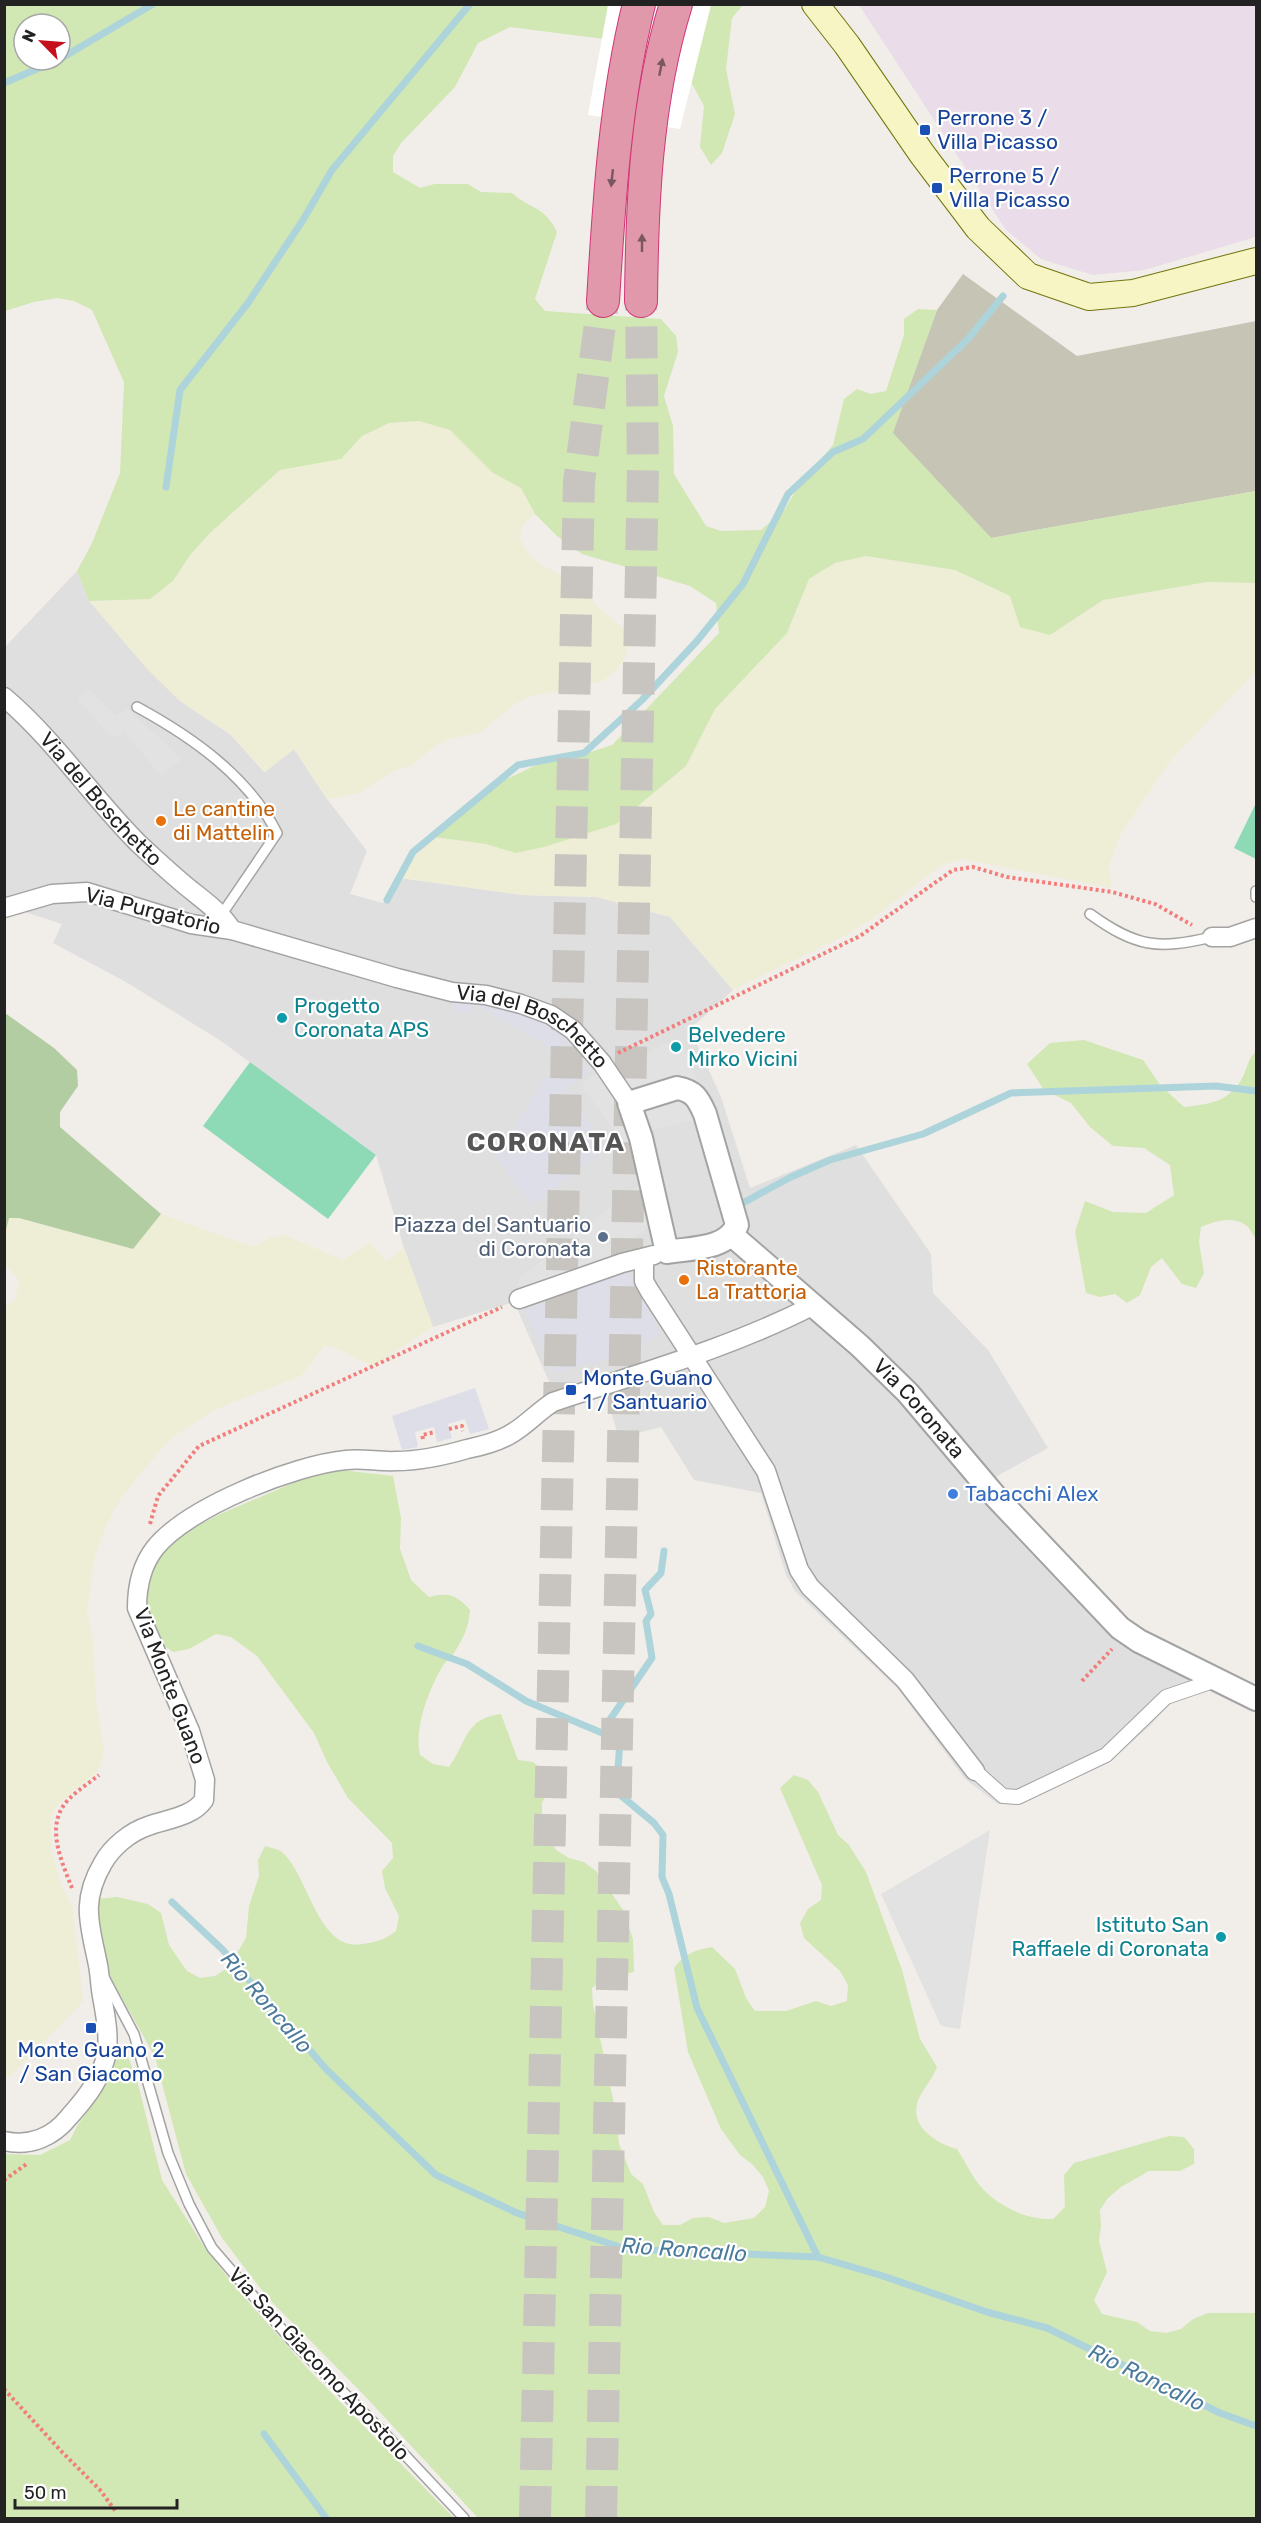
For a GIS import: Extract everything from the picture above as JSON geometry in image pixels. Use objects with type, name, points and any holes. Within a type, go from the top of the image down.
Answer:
[{"type":"highway","points":[[603,301],[618,120],[625,69],[639,4]]},
{"type":"highway","points":[[641,301],[642,213],[651,124],[665,47],[676,4]]},
{"type":"main road","points":[[815,4],[848,45],[922,154],[978,228],[1028,276],[1089,297],[1133,293],[1257,261]]},
{"type":"street","name":"Via del Boschetto","points":[[4,697],[51,742],[106,810],[138,843],[183,884],[222,915],[232,930],[419,984],[452,992],[486,995],[521,1004],[551,1015],[573,1030],[602,1063],[629,1103],[641,1138],[667,1252]]},
{"type":"street","name":"Via Purgatorio","points":[[4,908],[52,894],[87,892],[191,924],[232,930]]},
{"type":"street","points":[[1212,937],[1230,937],[1257,928]]},
{"type":"street","points":[[519,1299],[622,1263],[723,1242],[733,1236],[737,1225],[698,1097],[688,1090],[677,1088],[629,1103]]},
{"type":"street","name":"Via Coronata","points":[[733,1236],[860,1346],[908,1393],[1000,1502],[1098,1607],[1127,1633],[1257,1699]]},
{"type":"street","points":[[644,1258],[644,1281],[649,1290],[766,1471],[799,1570],[810,1587],[905,1680],[975,1770],[1003,1796],[1018,1797],[1106,1755],[1166,1697],[1216,1680]]},
{"type":"street","name":"Via Monte Guano","points":[[4,2141],[16,2144],[32,2142],[49,2135],[65,2123],[86,2099],[96,2081],[107,2051],[98,1965],[88,1918],[94,1883],[103,1863],[126,1837],[145,1827],[193,1811],[204,1800],[206,1790],[204,1773],[180,1705],[137,1608],[137,1586],[141,1572],[155,1548],[182,1524],[217,1504],[300,1469],[345,1460],[421,1460],[469,1449],[513,1433],[534,1414],[553,1402],[692,1356],[775,1325],[812,1306]]},
{"type":"lane","points":[[137,707],[202,746],[267,813],[277,833],[222,915]]},
{"type":"lane","points":[[1257,891],[1257,897]]},
{"type":"lane","points":[[1090,914],[1116,932],[1157,946],[1178,945],[1212,937]]},
{"type":"lane","name":"Via San Giacomo Apostolo","points":[[98,1965],[134,2034],[168,2153],[189,2204],[212,2248],[292,2341],[389,2438],[464,2518]]},
{"type":"path","points":[[602,1063],[860,936],[953,870],[973,867],[1007,877],[1112,892],[1155,903],[1212,937]]},
{"type":"path","points":[[150,1525],[158,1496],[199,1446],[519,1299]]},
{"type":"path","points":[[1082,1681],[1127,1633]]},
{"type":"path","points":[[88,1918],[74,1894],[57,1848],[57,1816],[68,1800],[99,1775]]},
{"type":"path","points":[[4,2390],[100,2490],[117,2513]]},
{"type":"shaded area","points":[[859,5],[1256,5],[1256,237],[1144,270],[1093,275],[1041,259],[1006,230]]},
{"type":"shaded area","points":[[963,274],[1077,356],[1256,321],[1256,491],[991,538],[892,433],[937,310]]},
{"type":"shaded area","points":[[77,571],[89,601],[180,701],[230,734],[264,772],[294,749],[327,799],[367,851],[350,894],[383,903],[400,878],[523,895],[597,897],[670,917],[733,990],[690,1029],[721,1097],[750,1188],[856,1145],[931,1254],[933,1293],[988,1350],[1048,1448],[981,1485],[1066,1576],[1211,1680],[1171,1702],[1153,1723],[1111,1761],[1021,1804],[998,1804],[965,1779],[898,1689],[795,1591],[786,1575],[761,1493],[694,1480],[661,1427],[619,1438],[606,1395],[561,1409],[514,1302],[433,1327],[404,1248],[376,1155],[221,1041],[126,982],[53,943],[62,924],[22,911],[5,916],[4,648]]},
{"type":"shaded area","points":[[88,688],[116,716],[128,709],[182,759],[161,776],[124,732],[112,738],[77,699]]},
{"type":"shaded area","points":[[453,999],[482,1002],[542,1021],[560,1034],[591,1072],[565,1090],[608,1147],[532,1205],[492,1153],[508,1137],[557,1060],[543,1043],[475,1005],[468,1015],[451,1010]]},
{"type":"shaded area","points":[[680,1038],[710,1110],[697,1119],[651,1131],[628,1150],[581,1085],[594,1075]]},
{"type":"shaded area","name":"Piazza del Santuario di Coronata","points":[[641,1184],[651,1226],[616,1248],[622,1263],[519,1299],[519,1278]]},
{"type":"shaded area","name":"Piazza del Santuario di Coronata","points":[[622,1263],[655,1318],[659,1335],[624,1355],[554,1373],[519,1299]]},
{"type":"shaded area","points":[[475,1388],[489,1429],[470,1434],[465,1419],[448,1424],[452,1438],[437,1442],[434,1427],[415,1432],[418,1447],[402,1450],[392,1416]]},
{"type":"shaded area","points":[[990,1830],[960,2029],[941,2026],[881,1894]]},
{"type":"green space","points":[[4,5],[743,5],[732,18],[726,69],[735,114],[722,153],[711,165],[700,147],[704,106],[684,69],[620,41],[510,27],[478,43],[455,87],[401,143],[393,156],[393,172],[420,188],[435,184],[468,184],[481,192],[512,193],[542,212],[557,232],[535,299],[545,311],[661,319],[676,336],[678,352],[664,396],[673,426],[674,474],[706,526],[721,531],[761,530],[785,509],[801,482],[833,445],[844,399],[857,389],[871,394],[886,391],[904,335],[904,319],[918,309],[937,310],[893,433],[991,538],[1256,491],[1256,583],[1207,582],[1103,600],[1050,635],[1020,627],[1010,596],[955,570],[866,556],[835,563],[809,579],[787,633],[715,709],[686,766],[616,824],[544,847],[516,853],[486,844],[434,837],[492,786],[549,759],[581,755],[612,745],[719,633],[716,603],[690,586],[582,554],[557,536],[535,514],[521,488],[493,473],[450,430],[419,421],[389,423],[362,436],[341,459],[280,470],[211,532],[190,555],[173,581],[150,599],[89,601],[77,571],[92,543],[120,473],[124,382],[92,310],[74,301],[57,298],[5,311]]},
{"type":"green space","points":[[419,421],[450,430],[493,473],[522,488],[535,514],[524,523],[519,537],[526,550],[537,562],[579,585],[600,609],[623,628],[628,643],[625,658],[616,671],[604,680],[574,690],[529,697],[515,704],[479,733],[449,739],[435,746],[411,766],[396,770],[357,794],[327,799],[294,749],[265,772],[230,734],[180,701],[148,670],[89,601],[150,599],[173,581],[190,555],[211,532],[280,470],[341,459],[362,436],[389,423]]},
{"type":"green space","points":[[866,556],[955,570],[1010,596],[1050,635],[1103,600],[1207,582],[1256,583],[1256,671],[1170,761],[1121,834],[1109,865],[1112,888],[963,859],[942,865],[869,921],[842,937],[733,990],[670,917],[597,897],[523,895],[400,878],[411,861],[434,837],[486,844],[516,853],[616,824],[686,766],[715,709],[787,633],[809,579],[835,563]]},
{"type":"green space","points":[[1256,803],[1256,859],[1234,848]]},
{"type":"green space","points":[[5,1013],[54,1048],[77,1070],[78,1086],[60,1112],[60,1127],[161,1214],[133,1249],[19,1218],[9,1218],[5,1234]]},
{"type":"green space","points":[[1084,1040],[1143,1060],[1160,1085],[1184,1107],[1212,1102],[1228,1095],[1240,1082],[1250,1058],[1256,1052],[1256,1239],[1246,1225],[1233,1220],[1201,1227],[1199,1242],[1204,1273],[1196,1288],[1182,1284],[1162,1258],[1151,1267],[1140,1295],[1127,1303],[1115,1294],[1100,1297],[1086,1293],[1075,1232],[1085,1201],[1113,1212],[1146,1213],[1174,1195],[1170,1165],[1144,1148],[1113,1146],[1090,1127],[1071,1103],[1044,1090],[1027,1064],[1050,1043]]},
{"type":"green space","points":[[250,1062],[376,1155],[328,1219],[203,1126]]},
{"type":"green space","points":[[161,1214],[253,1247],[269,1238],[284,1235],[343,1260],[370,1243],[386,1261],[404,1248],[433,1327],[373,1366],[325,1345],[301,1376],[216,1409],[171,1438],[122,1496],[107,1524],[95,1555],[87,1611],[93,1637],[96,1701],[104,1750],[103,1758],[97,1772],[57,1805],[51,1818],[52,1853],[61,1884],[73,1909],[83,2000],[9,2077],[4,2075],[4,1308],[15,1299],[19,1280],[5,1265],[5,1234],[9,1218],[19,1218],[133,1249]]},
{"type":"green space","points":[[341,1470],[393,1476],[401,1518],[400,1549],[411,1580],[429,1597],[452,1596],[470,1610],[463,1638],[442,1667],[427,1698],[419,1733],[420,1755],[433,1764],[449,1767],[473,1726],[489,1716],[501,1714],[518,1760],[533,1762],[546,1773],[549,1788],[542,1803],[542,1818],[546,1834],[556,1850],[569,1858],[584,1862],[596,1871],[623,1910],[633,1939],[634,1972],[604,1978],[592,1988],[593,2005],[616,2113],[619,2144],[631,2174],[643,2184],[654,2212],[663,2225],[680,2225],[693,2218],[709,2217],[724,2223],[754,2218],[765,2207],[769,2191],[763,2177],[740,2155],[721,2129],[688,2052],[674,1968],[678,1963],[690,1953],[712,1947],[735,1969],[746,1998],[755,2011],[786,2011],[816,2001],[831,2006],[847,2001],[848,1985],[840,1971],[804,1938],[800,1923],[808,1909],[821,1900],[822,1885],[780,1788],[794,1775],[808,1780],[818,1792],[838,1835],[849,1845],[866,1872],[902,1970],[920,2039],[937,2067],[917,2104],[918,2120],[934,2139],[957,2149],[975,2179],[989,2195],[1024,2215],[1053,2219],[1065,2207],[1064,2175],[1074,2163],[1169,2136],[1184,2137],[1194,2149],[1194,2164],[1180,2171],[1149,2171],[1121,2187],[1108,2198],[1100,2210],[1099,2241],[1107,2272],[1094,2300],[1102,2314],[1137,2322],[1150,2331],[1166,2333],[1181,2329],[1193,2319],[1208,2313],[1256,2313],[1256,2518],[478,2518],[364,2395],[267,2297],[222,2238],[186,2174],[155,2057],[108,1973],[95,1912],[96,1899],[117,1897],[148,1904],[161,1913],[169,1945],[187,1971],[200,1978],[215,1976],[229,1967],[246,1938],[249,1906],[259,1876],[258,1860],[265,1846],[282,1852],[291,1863],[324,1925],[335,1936],[347,1943],[362,1944],[388,1937],[396,1931],[399,1916],[385,1888],[382,1871],[393,1858],[392,1843],[348,1798],[327,1762],[314,1733],[257,1656],[231,1637],[216,1634],[189,1649],[173,1652],[160,1643],[143,1607],[149,1566],[178,1536],[218,1515],[307,1477]]},
{"type":"green space","points":[[115,2048],[125,2049],[137,2080],[162,2180],[205,2248],[237,2289],[307,2368],[454,2518],[5,2518],[4,2154],[40,2155],[70,2140],[100,2093]]},
{"type":"pier","points":[[608,5],[711,5],[680,129],[588,115]]},
{"type":"waterway","points":[[72,52],[153,4]]},
{"type":"waterway","points":[[166,487],[180,390],[248,303],[303,220],[332,170],[470,4]]},
{"type":"waterway","points":[[4,83],[30,72]]},
{"type":"waterway","points":[[387,900],[413,852],[518,765],[584,753],[642,700],[697,641],[743,584],[788,494],[833,452],[863,439],[967,340],[1003,296]]},
{"type":"waterway","points":[[739,1205],[791,1177],[830,1160],[923,1134],[1011,1093],[1216,1086],[1256,1091]]},
{"type":"waterway","points":[[664,1551],[661,1573],[645,1590],[651,1614],[646,1621],[652,1658],[609,1721],[620,1740],[617,1784],[619,1794],[654,1823],[663,1835],[662,1877],[669,1894],[697,2008],[818,2257]]},
{"type":"waterway","points":[[418,1646],[467,1664],[526,1701],[619,1740]]},
{"type":"waterway","name":"Rio Roncallo","points":[[172,1902],[222,1949],[326,2069],[436,2175],[517,2213],[626,2249],[818,2257],[883,2276],[987,2312],[1047,2328],[1220,2413],[1256,2426]]},
{"type":"waterway","points":[[264,2434],[326,2518]]},
{"type":"tunnel","points":[[535,2518],[579,482],[603,301]]},
{"type":"tunnel","points":[[601,2518],[643,470],[641,301]]},
{"type":"place","name":"Perrone 3 / Villa Picasso","points":[[925,130]]},
{"type":"place","name":"Perrone 5 / Villa Picasso","points":[[937,188]]},
{"type":"place","name":"Le cantine di Mattelin","points":[[161,821]]},
{"type":"place","name":"Progetto Coronata APS","points":[[282,1018]]},
{"type":"place","name":"Belvedere Mirko Vicini","points":[[676,1047]]},
{"type":"place","name":"Piazza del Santuario di Coronata","points":[[603,1237]]},
{"type":"place","name":"Ristorante La Trattoria","points":[[684,1280]]},
{"type":"place","name":"Monte Guano 1 / Santuario","points":[[571,1390]]},
{"type":"place","name":"Tabacchi Alex","points":[[953,1494]]},
{"type":"place","name":"Istituto San Raffaele di Coronata","points":[[1221,1937]]},
{"type":"place","name":"Monte Guano 2 / San Giacomo","points":[[91,2028]]},
{"type":"district","name":"CORONATA","points":[[546,1142]]}]
